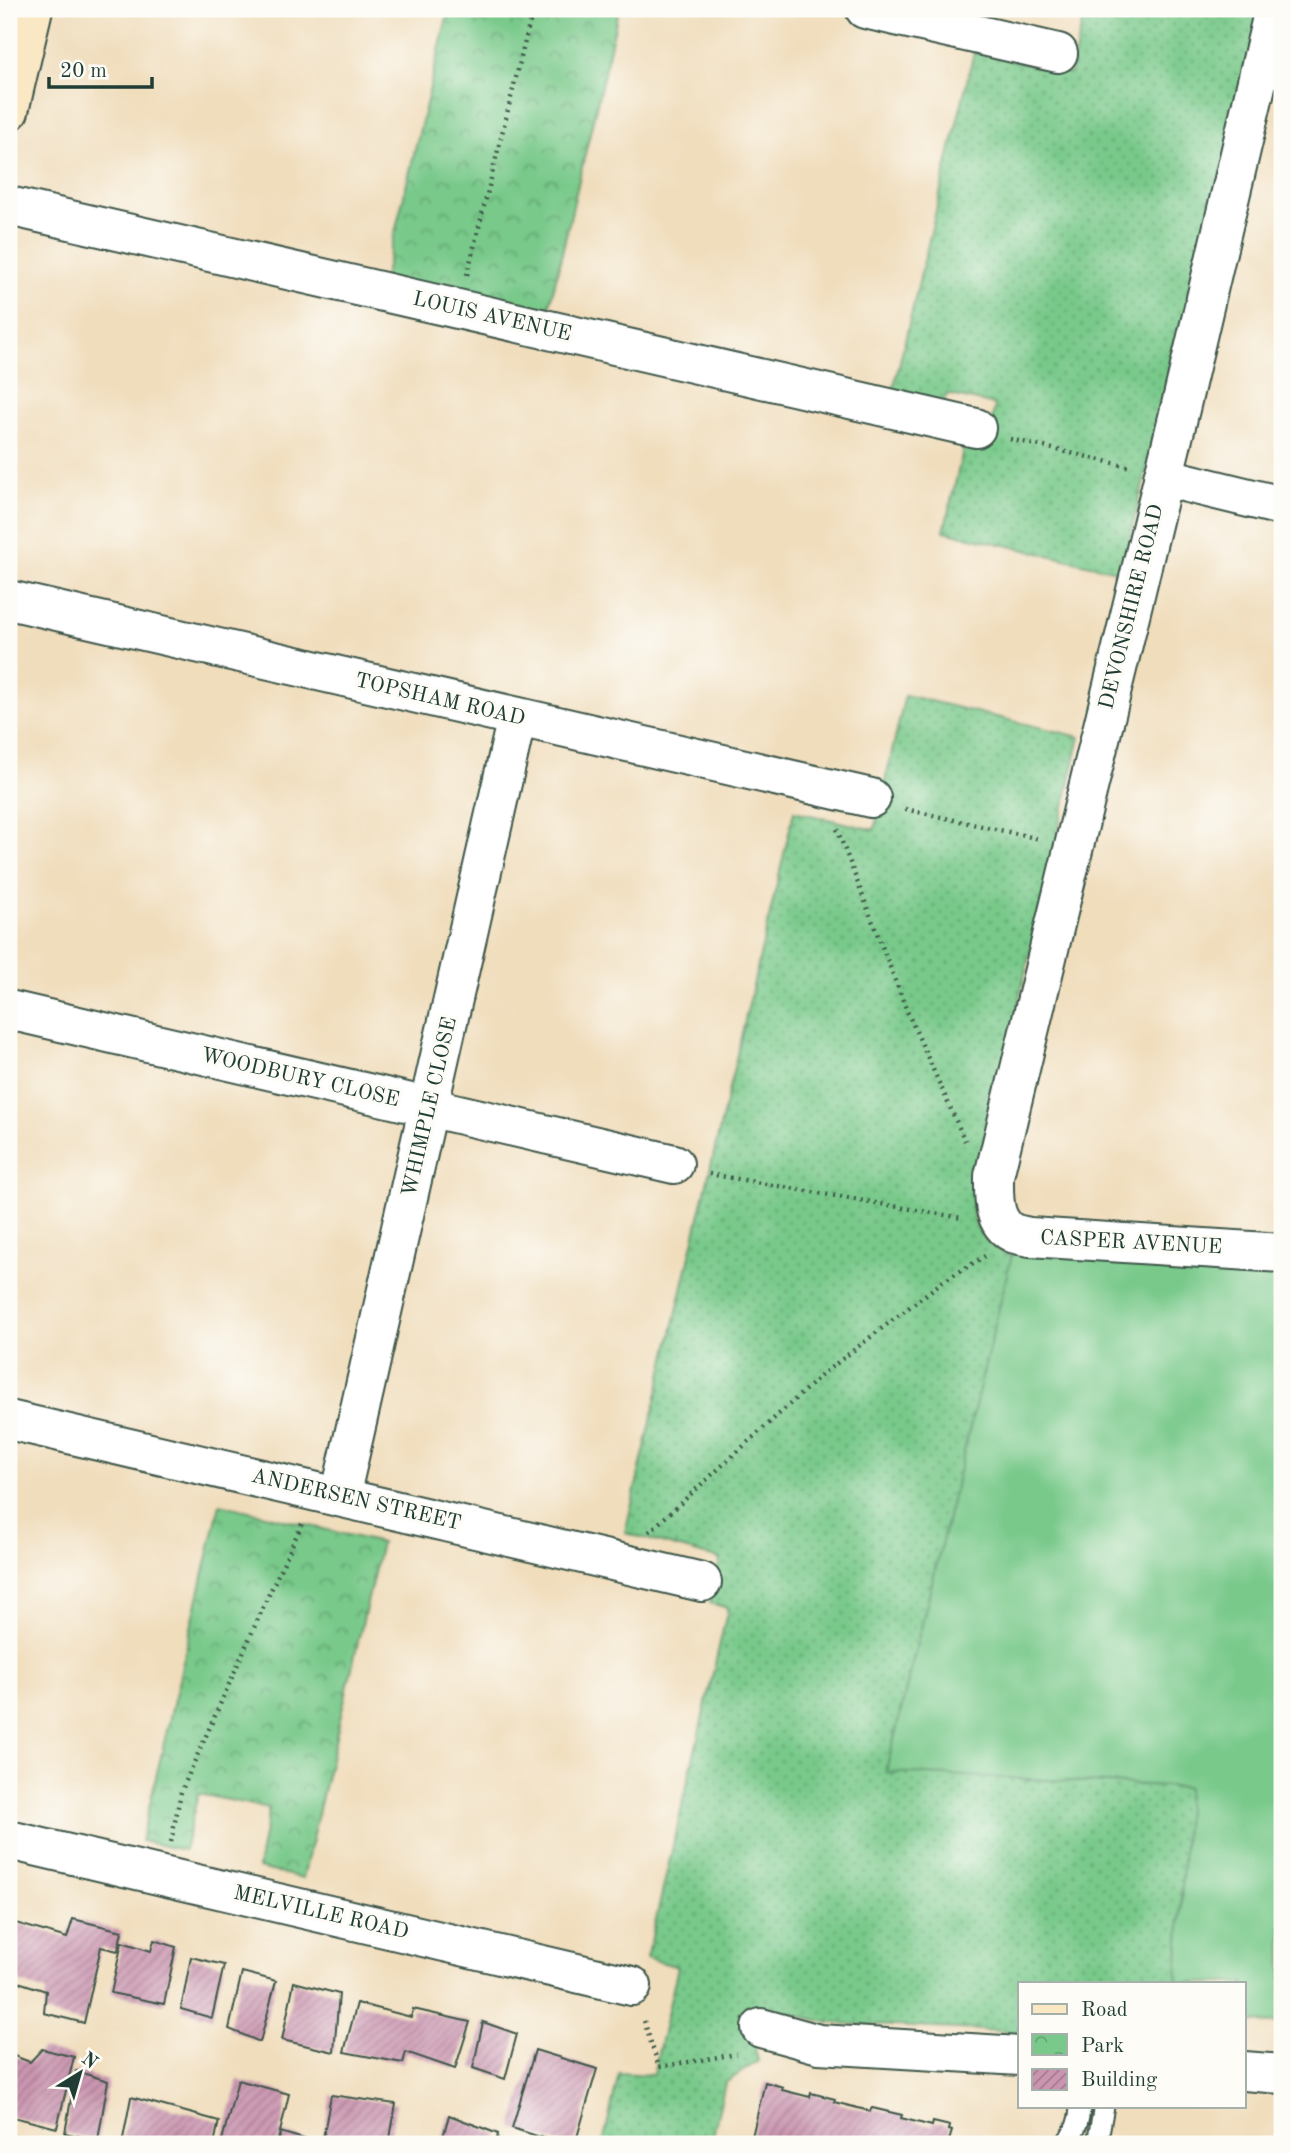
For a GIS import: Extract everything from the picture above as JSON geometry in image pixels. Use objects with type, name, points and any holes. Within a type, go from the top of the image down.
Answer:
[{"type":"street","points":[[9,111],[33,9]]},
{"type":"street","points":[[865,9],[1058,54]]},
{"type":"street","name":"DEVONSHIRE ROAD","points":[[1000,1210],[1074,844],[1163,477],[1270,82],[1275,9]]},
{"type":"street","name":"LOUIS AVENUE","points":[[9,206],[976,428]]},
{"type":"street","points":[[1163,477],[1282,506]]},
{"type":"street","name":"TOPSHAM ROAD","points":[[9,600],[871,799]]},
{"type":"street","name":"WHIMPLE CLOSE","points":[[326,1493],[430,1108],[517,717]]},
{"type":"street","name":"WOODBURY CLOSE","points":[[9,1010],[674,1164]]},
{"type":"street","name":"CASPER AVENUE","points":[[1000,1210],[1030,1237],[1282,1253]]},
{"type":"street","name":"ANDERSEN STREET","points":[[9,1420],[702,1582]]},
{"type":"street","name":"MELVILLE ROAD","points":[[9,1840],[632,1986]]},
{"type":"street","points":[[761,2028],[819,2044],[1018,2056]]},
{"type":"street","points":[[1246,2071],[1282,2074]]},
{"type":"lane","points":[[1065,2144],[1076,2128],[1080,2108]]},
{"type":"lane","points":[[1097,2144],[1104,2108]]},
{"type":"path","points":[[459,309],[533,9]]},
{"type":"path","points":[[976,428],[1015,441],[1119,464],[1163,477]]},
{"type":"path","points":[[626,1564],[643,1538],[824,1373],[942,1282],[981,1259],[1000,1210],[971,1155],[907,1011],[835,823],[834,790]]},
{"type":"path","points":[[871,799],[923,814],[1074,844]]},
{"type":"path","points":[[674,1164],[710,1174],[963,1218],[1000,1210]]},
{"type":"path","points":[[165,1876],[181,1791],[302,1526],[326,1493]]},
{"type":"path","points":[[632,1986],[659,2067],[748,2052],[761,2028]]},
{"type":"green space","points":[[449,9],[619,9],[547,317],[384,278]]},
{"type":"green space","points":[[1094,9],[1263,9],[1121,572],[944,531],[964,446],[986,450],[995,405],[947,394],[942,411],[891,399],[974,52],[1070,74],[1083,20],[1091,22]]},
{"type":"green space","points":[[905,695],[1080,737],[972,1202],[975,1221],[982,1236],[995,1248],[1012,1256],[886,1771],[1187,1787],[1177,1982],[1018,1982],[1018,2032],[830,2023],[768,2008],[755,2048],[758,2061],[725,2083],[711,2144],[603,2144],[619,2073],[653,2075],[678,1967],[647,1958],[728,1608],[710,1603],[720,1559],[625,1533],[794,811],[874,830]]},
{"type":"green space","points":[[1018,1230],[1282,1247],[1282,2023],[1246,2022],[1246,1982],[1177,1982],[1187,1787],[886,1772]]},
{"type":"green space","points":[[220,1504],[381,1543],[303,1878],[258,1868],[269,1808],[198,1794],[184,1850],[141,1841]]},
{"type":"building","points":[[73,1919],[122,1931],[118,1951],[101,1947],[84,2023],[44,2013],[46,1991],[9,1979],[9,1921],[67,1938]]},
{"type":"building","points":[[154,1940],[176,1947],[164,2004],[111,1993],[122,1942],[151,1951]]},
{"type":"building","points":[[191,1957],[224,1965],[212,2018],[181,2009]]},
{"type":"building","points":[[242,1972],[276,1981],[260,2042],[229,2029]]},
{"type":"building","points":[[294,1982],[339,1994],[334,2052],[282,2040]]},
{"type":"building","points":[[357,2003],[411,2017],[413,2009],[470,2022],[455,2069],[406,2052],[403,2063],[344,2052]]},
{"type":"building","points":[[483,2022],[517,2034],[505,2079],[473,2068]]},
{"type":"building","points":[[42,2049],[74,2057],[57,2128],[9,2116],[9,2054],[30,2062]]},
{"type":"building","points":[[535,2050],[597,2069],[575,2144],[562,2144],[512,2128]]},
{"type":"building","points":[[76,2071],[108,2081],[98,2140],[65,2133]]},
{"type":"building","points":[[238,2080],[289,2094],[277,2144],[221,2144]]},
{"type":"building","points":[[765,2082],[783,2087],[782,2090],[810,2097],[811,2093],[870,2111],[872,2108],[902,2115],[901,2118],[932,2126],[933,2122],[950,2126],[949,2130],[952,2131],[948,2144],[764,2144],[751,2141]]},
{"type":"building","points":[[331,2095],[396,2104],[389,2144],[322,2144]]},
{"type":"building","points":[[131,2097],[219,2121],[214,2144],[122,2144]]},
{"type":"building","points":[[449,2115],[498,2134],[496,2144],[441,2144]]},
{"type":"building","points":[[280,2132],[321,2144],[279,2144]]}]
